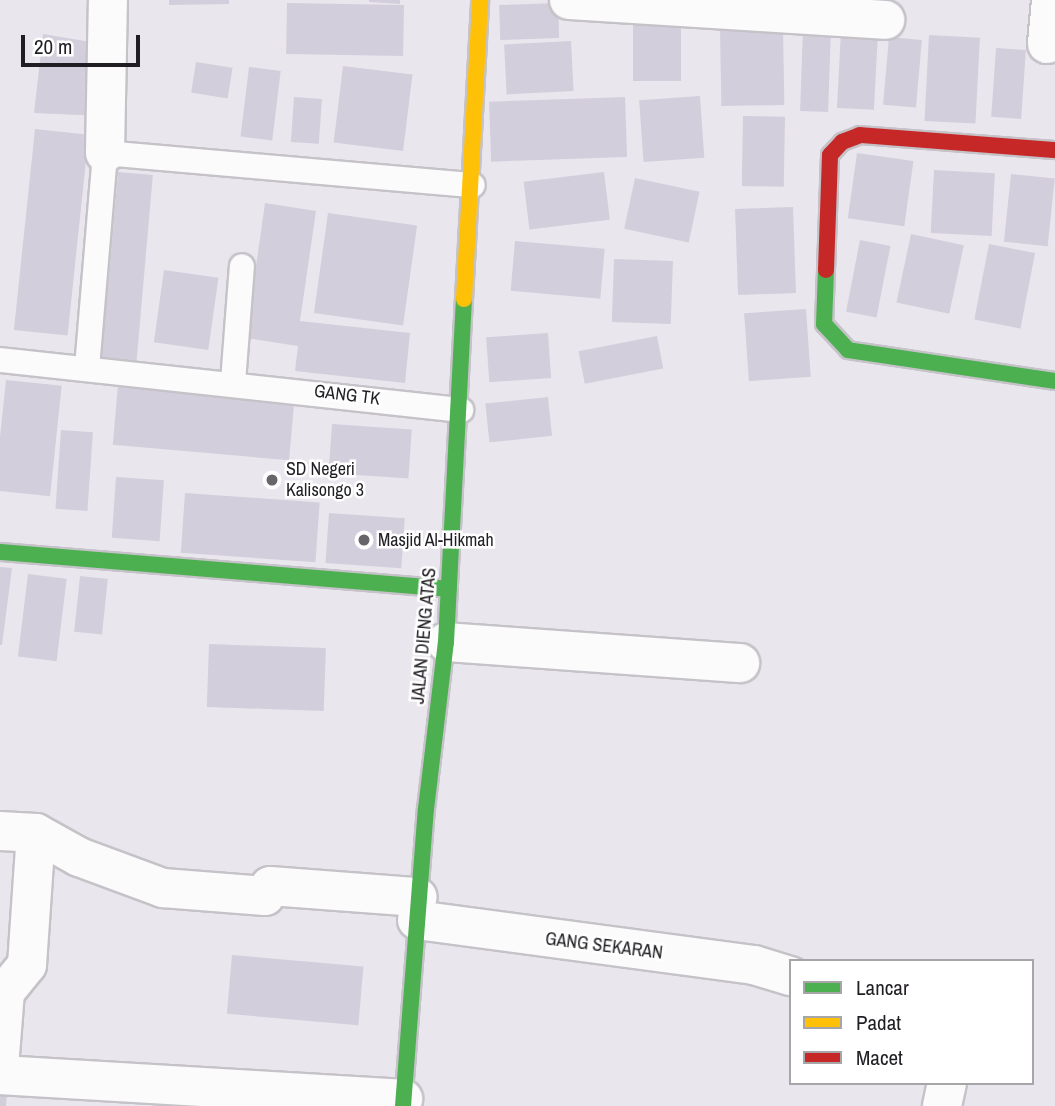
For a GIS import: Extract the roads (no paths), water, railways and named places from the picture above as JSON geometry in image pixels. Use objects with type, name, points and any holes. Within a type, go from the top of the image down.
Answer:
[{"type":"street","points":[[105,153],[108,0]]},
{"type":"street","name":"JALAN DIENG ATAS","points":[[403,1103],[417,908],[446,642],[473,185],[480,0]]},
{"type":"street","points":[[569,0],[885,20]]},
{"type":"street","points":[[1047,44],[1051,0]]},
{"type":"street","points":[[1055,150],[860,135],[842,142],[830,155],[824,324],[848,351],[1055,381]]},
{"type":"street","points":[[0,552],[448,589]]},
{"type":"street","points":[[446,642],[740,663]]},
{"type":"street","points":[[0,1055],[5,992],[27,965],[18,832]]},
{"type":"street","name":"GANG SEKARAN","points":[[18,832],[163,888],[265,896],[271,886],[754,965],[789,975]]},
{"type":"street","points":[[0,1075],[403,1103]]},
{"type":"street","points":[[942,1106],[947,1085]]},
{"type":"lane","points":[[87,368],[105,153],[473,185]]},
{"type":"lane","points":[[233,382],[243,267]]},
{"type":"lane","name":"GANG TK","points":[[0,359],[233,382],[461,410]]},
{"type":"place","name":"SD Negeri Kalisongo 3","points":[[272,480]]},
{"type":"place","name":"Masjid Al-Hikmah","points":[[364,540]]}]
